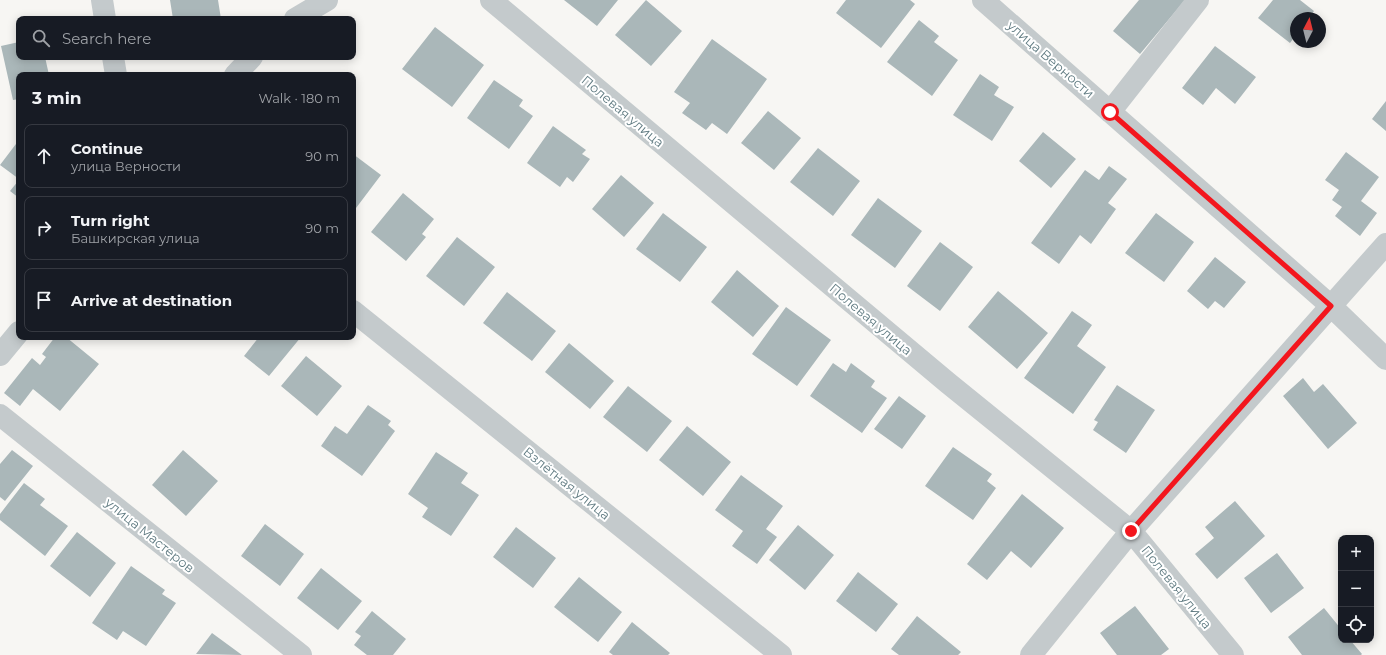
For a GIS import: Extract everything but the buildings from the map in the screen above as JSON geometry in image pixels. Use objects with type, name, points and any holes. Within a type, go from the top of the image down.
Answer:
[{"type":"street","points":[[102,0],[105,16]]},
{"type":"street","points":[[300,16],[327,0]]},
{"type":"street","name":"Полевая улица","points":[[491,0],[948,383],[1131,531],[1233,655]]},
{"type":"street","name":"улица Верности","points":[[983,0],[1331,306],[1386,359]]},
{"type":"street","points":[[1110,112],[1198,0]]},
{"type":"street","points":[[114,60],[116,72]]},
{"type":"street","points":[[238,72],[249,60]]},
{"type":"street","points":[[1032,655],[1131,531],[1386,244]]},
{"type":"street","name":"Взлётная улица","points":[[356,313],[781,655]]},
{"type":"street","points":[[0,355],[16,336]]},
{"type":"street","name":"улица Мастеров","points":[[0,415],[300,655]]},
{"type":"route","points":[[1110,112],[1331,306],[1131,531]]}]
